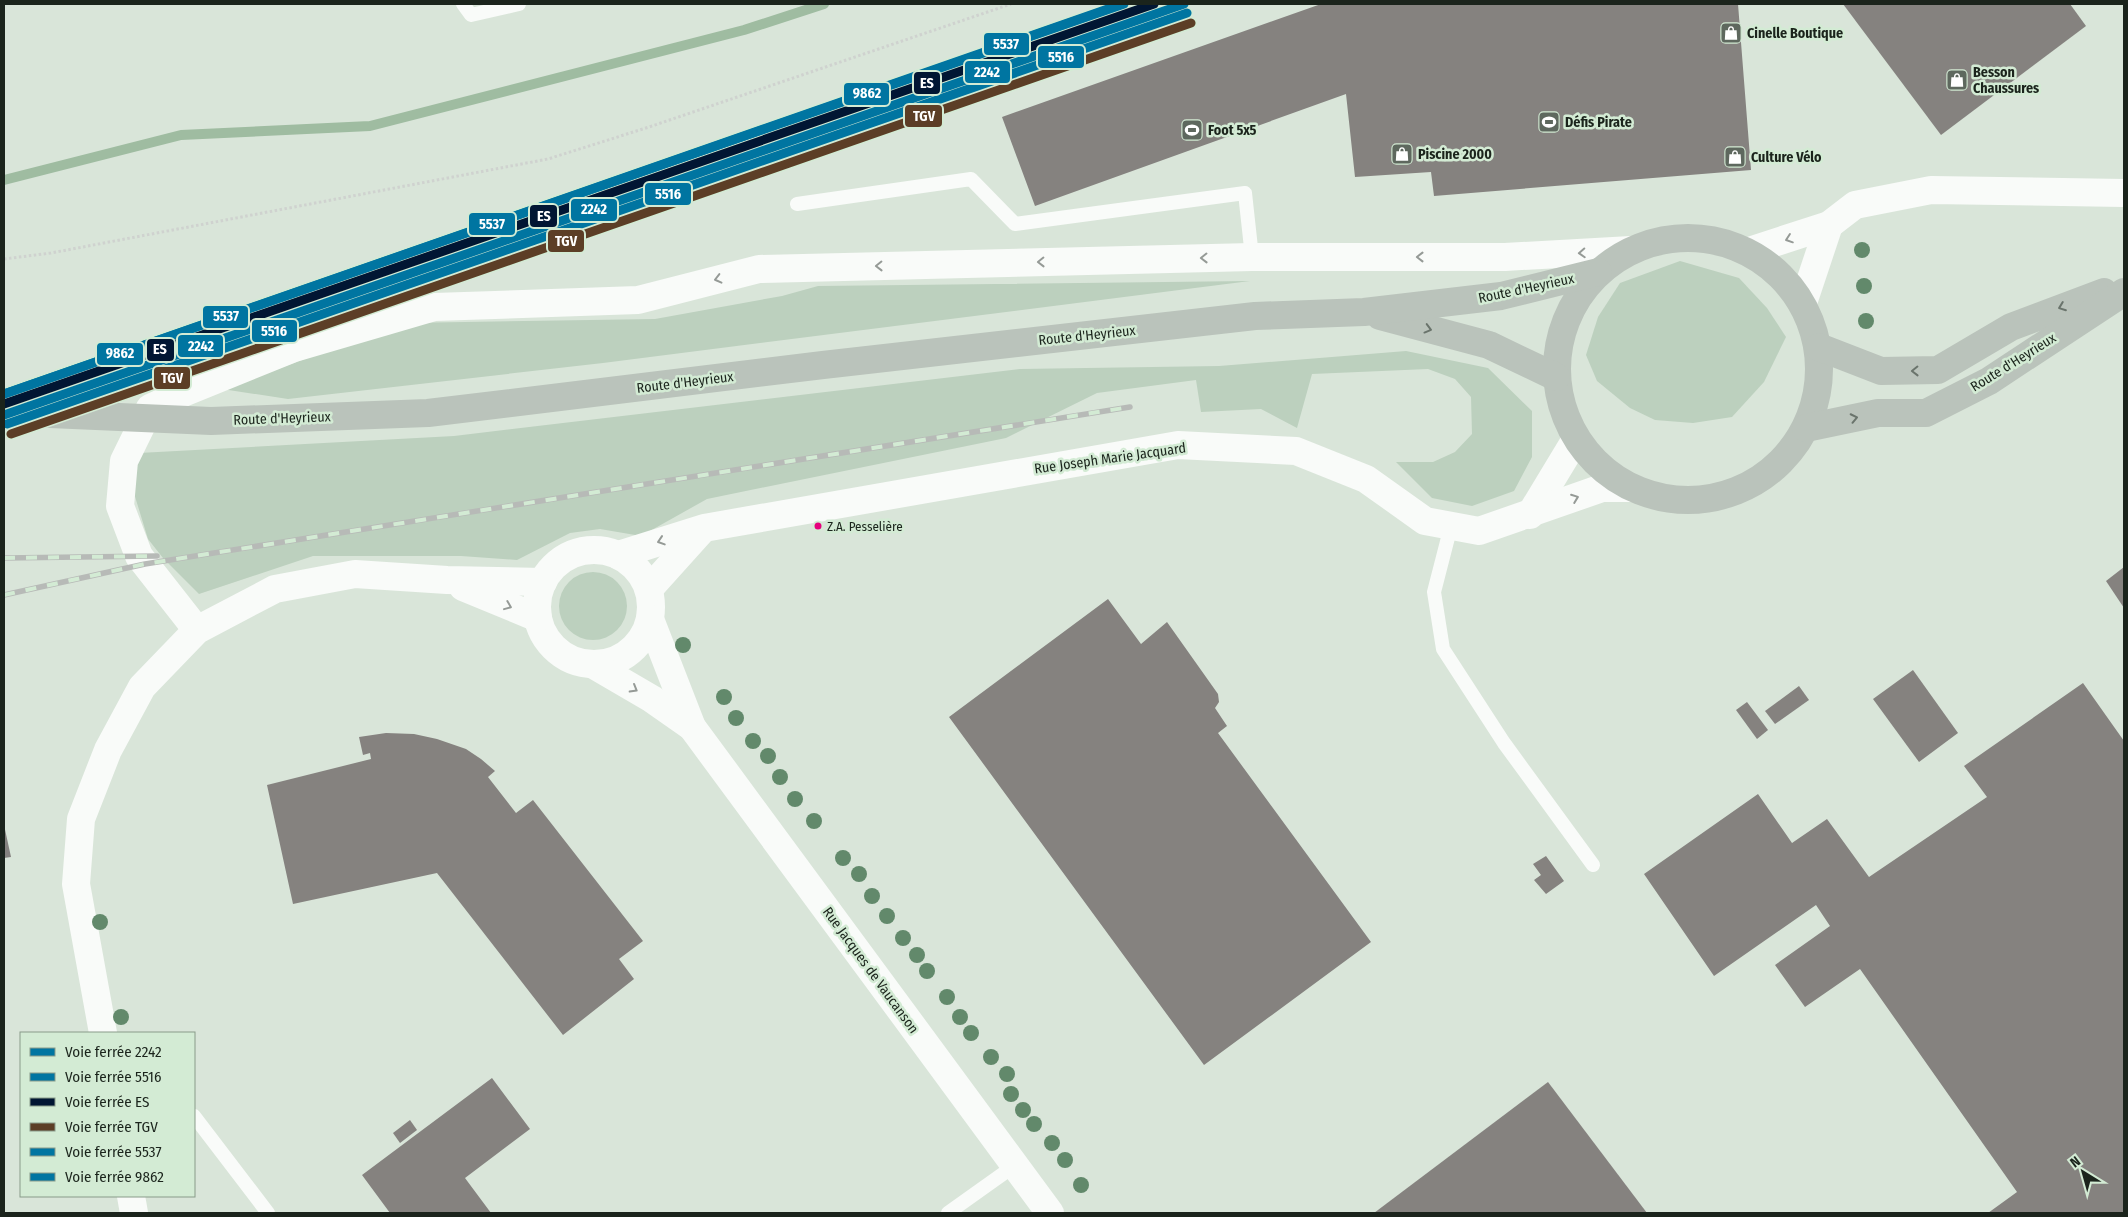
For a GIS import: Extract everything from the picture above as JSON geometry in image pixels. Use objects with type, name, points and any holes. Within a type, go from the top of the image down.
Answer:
[{"type":"main road","points":[[1669,238],[1710,238],[1748,251],[1780,273],[1803,303],[1813,324],[1819,347],[1819,388],[1806,428],[1782,461],[1750,486],[1710,499],[1669,499],[1630,488],[1600,467],[1576,439],[1562,409],[1556,377],[1560,339],[1574,302],[1598,272],[1631,250],[1669,238]]},
{"type":"main road","name":"Route d'Heyrieux","points":[[4,412],[211,421],[428,413],[813,366],[1235,318],[1364,312],[1501,296],[1598,272]]},
{"type":"main road","name":"Route d'Heyrieux","points":[[1819,347],[1881,371],[1938,370],[2011,327],[2081,300],[2124,286]]},
{"type":"main road","name":"Route d'Heyrieux","points":[[1806,428],[1878,413],[1926,413],[1989,381],[2124,292]]},
{"type":"main road","name":"Route d'Heyrieux","points":[[1364,312],[1489,344],[1556,377]]},
{"type":"street","points":[[1748,251],[1829,225],[1856,205],[1931,190],[2124,193]]},
{"type":"street","points":[[1803,303],[1829,225]]},
{"type":"street","points":[[197,630],[139,556],[120,506],[124,461],[150,408],[294,348],[434,307],[638,300],[759,268],[1252,256],[1505,257],[1631,250]]},
{"type":"street","points":[[1530,515],[1576,439]]},
{"type":"street","name":"Rue Joseph Marie Jacquard","points":[[618,555],[704,528],[1178,445],[1296,451],[1366,479],[1426,521],[1479,532],[1602,488],[1630,488]]},
{"type":"street","points":[[648,589],[704,528]]},
{"type":"street","points":[[601,550],[618,555],[642,575],[648,589],[651,604],[650,619],[642,638],[629,652],[612,661],[592,664],[573,660],[557,650],[544,636],[538,618],[537,599],[543,582],[553,567],[567,557],[583,551],[601,550]]},
{"type":"street","points":[[103,1032],[76,884],[81,819],[108,750],[142,687],[197,630],[276,589],[355,574],[447,580],[543,582]]},
{"type":"street","points":[[447,580],[538,618]]},
{"type":"street","name":"Rue Jacques de Vaucanson","points":[[650,619],[692,727],[1050,1213]]},
{"type":"street","name":"Rue Jacques de Vaucanson","points":[[592,664],[652,699],[692,727]]},
{"type":"street","points":[[131,1197],[134,1213]]},
{"type":"lane","points":[[462,4],[471,15],[519,4]]},
{"type":"lane","points":[[797,204],[971,179],[1015,224],[1245,193],[1252,256]]},
{"type":"lane","points":[[1451,526],[1434,592],[1443,649],[1504,742],[1593,865]]},
{"type":"lane","points":[[195,1117],[268,1213]]},
{"type":"lane","points":[[948,1213],[1014,1166]]},
{"type":"path","points":[[4,259],[60,252],[548,159],[649,127],[1010,4]]},
{"type":"green space","points":[[1680,261],[1739,278],[1767,308],[1786,337],[1764,382],[1732,417],[1693,423],[1655,420],[1630,408],[1597,381],[1586,355],[1598,317],[1620,283]]},
{"type":"green space","points":[[1250,281],[603,363],[288,399],[222,389],[404,323],[655,319],[782,296],[818,286]]},
{"type":"green space","points":[[1406,351],[1488,368],[1532,411],[1532,457],[1514,491],[1472,506],[1432,498],[1396,462],[1433,462],[1455,452],[1472,434],[1471,397],[1455,379],[1428,369],[1312,374],[1297,428],[1261,409],[1201,412],[1196,380],[1097,393],[1006,438],[707,499],[641,536],[600,529],[570,533],[517,560],[461,556],[313,556],[199,594],[163,558],[148,539],[133,490],[139,453],[454,436],[1020,369],[1219,366]]},
{"type":"green space","points":[[593,572],[606,575],[617,582],[624,593],[627,606],[624,619],[617,630],[606,637],[593,640],[580,637],[569,630],[562,619],[559,606],[562,593],[569,582],[580,575]]},
{"type":"building","name":"Défis Pirate","points":[[1321,4],[1738,4],[1751,170],[1434,196],[1431,172],[1355,177],[1346,94],[1035,206],[1002,117]]},
{"type":"building","name":"Besson Chaussures","points":[[1843,4],[2070,4],[2086,26],[1941,135]]},
{"type":"building","points":[[2124,567],[2124,608],[2106,581]]},
{"type":"building","points":[[1108,599],[1141,644],[1167,622],[1218,694],[1219,702],[1215,708],[1227,726],[1218,733],[1371,942],[1204,1065],[949,717]]},
{"type":"building","points":[[1913,670],[1958,733],[1919,762],[1873,699]]},
{"type":"building","points":[[2083,683],[2124,741],[2124,1213],[1988,1213],[2017,1192],[1860,969],[1805,1007],[1775,965],[1830,926],[1816,905],[1714,976],[1644,874],[1758,794],[1792,843],[1827,819],[1869,877],[1987,797],[1964,766]]},
{"type":"building","points":[[1799,686],[1809,700],[1775,724],[1765,711]]},
{"type":"building","points":[[1747,702],[1768,730],[1757,739],[1736,710]]},
{"type":"building","points":[[386,733],[414,734],[437,739],[466,749],[495,771],[488,777],[516,813],[533,800],[643,941],[619,959],[634,979],[563,1035],[437,873],[293,904],[267,785],[371,759],[370,753],[363,755],[359,737]]},
{"type":"building","points":[[4,825],[11,857],[4,858]]},
{"type":"building","points":[[1546,856],[1564,881],[1546,894],[1534,880],[1541,875],[1533,864]]},
{"type":"building","points":[[492,1078],[530,1129],[465,1178],[491,1213],[390,1213],[362,1175]]},
{"type":"building","points":[[1548,1082],[1647,1213],[1374,1213]]},
{"type":"building","points":[[410,1120],[417,1130],[400,1143],[393,1133]]},
{"type":"waterway","points":[[4,180],[181,135],[370,126],[744,30],[824,4]]},
{"type":"railway","points":[[4,595],[145,564],[1130,407]]},
{"type":"railway","points":[[4,558],[157,556]]},
{"type":"rail line","name":"5537","points":[[4,394],[1122,4]]},
{"type":"rail line","name":"9862","points":[[4,394],[1124,4]]},
{"type":"rail line","name":"ES","points":[[4,404],[1154,4]]},
{"type":"rail line","name":"2242","points":[[4,415],[1184,4]]},
{"type":"rail line","name":"5516","points":[[7,424],[1187,13]]},
{"type":"rail line","name":"TGV","points":[[11,434],[1191,23]]},
{"type":"place","name":"Cinelle Boutique","points":[[1731,33]]},
{"type":"place","name":"Besson Chaussures","points":[[1957,80]]},
{"type":"place","name":"Défis Pirate","points":[[1549,122]]},
{"type":"place","name":"Foot 5x5","points":[[1192,130]]},
{"type":"place","name":"Piscine 2000","points":[[1402,154]]},
{"type":"place","name":"Culture Vélo","points":[[1735,157]]},
{"type":"place","name":"Z.A. Pesselière","points":[[818,526]]}]
